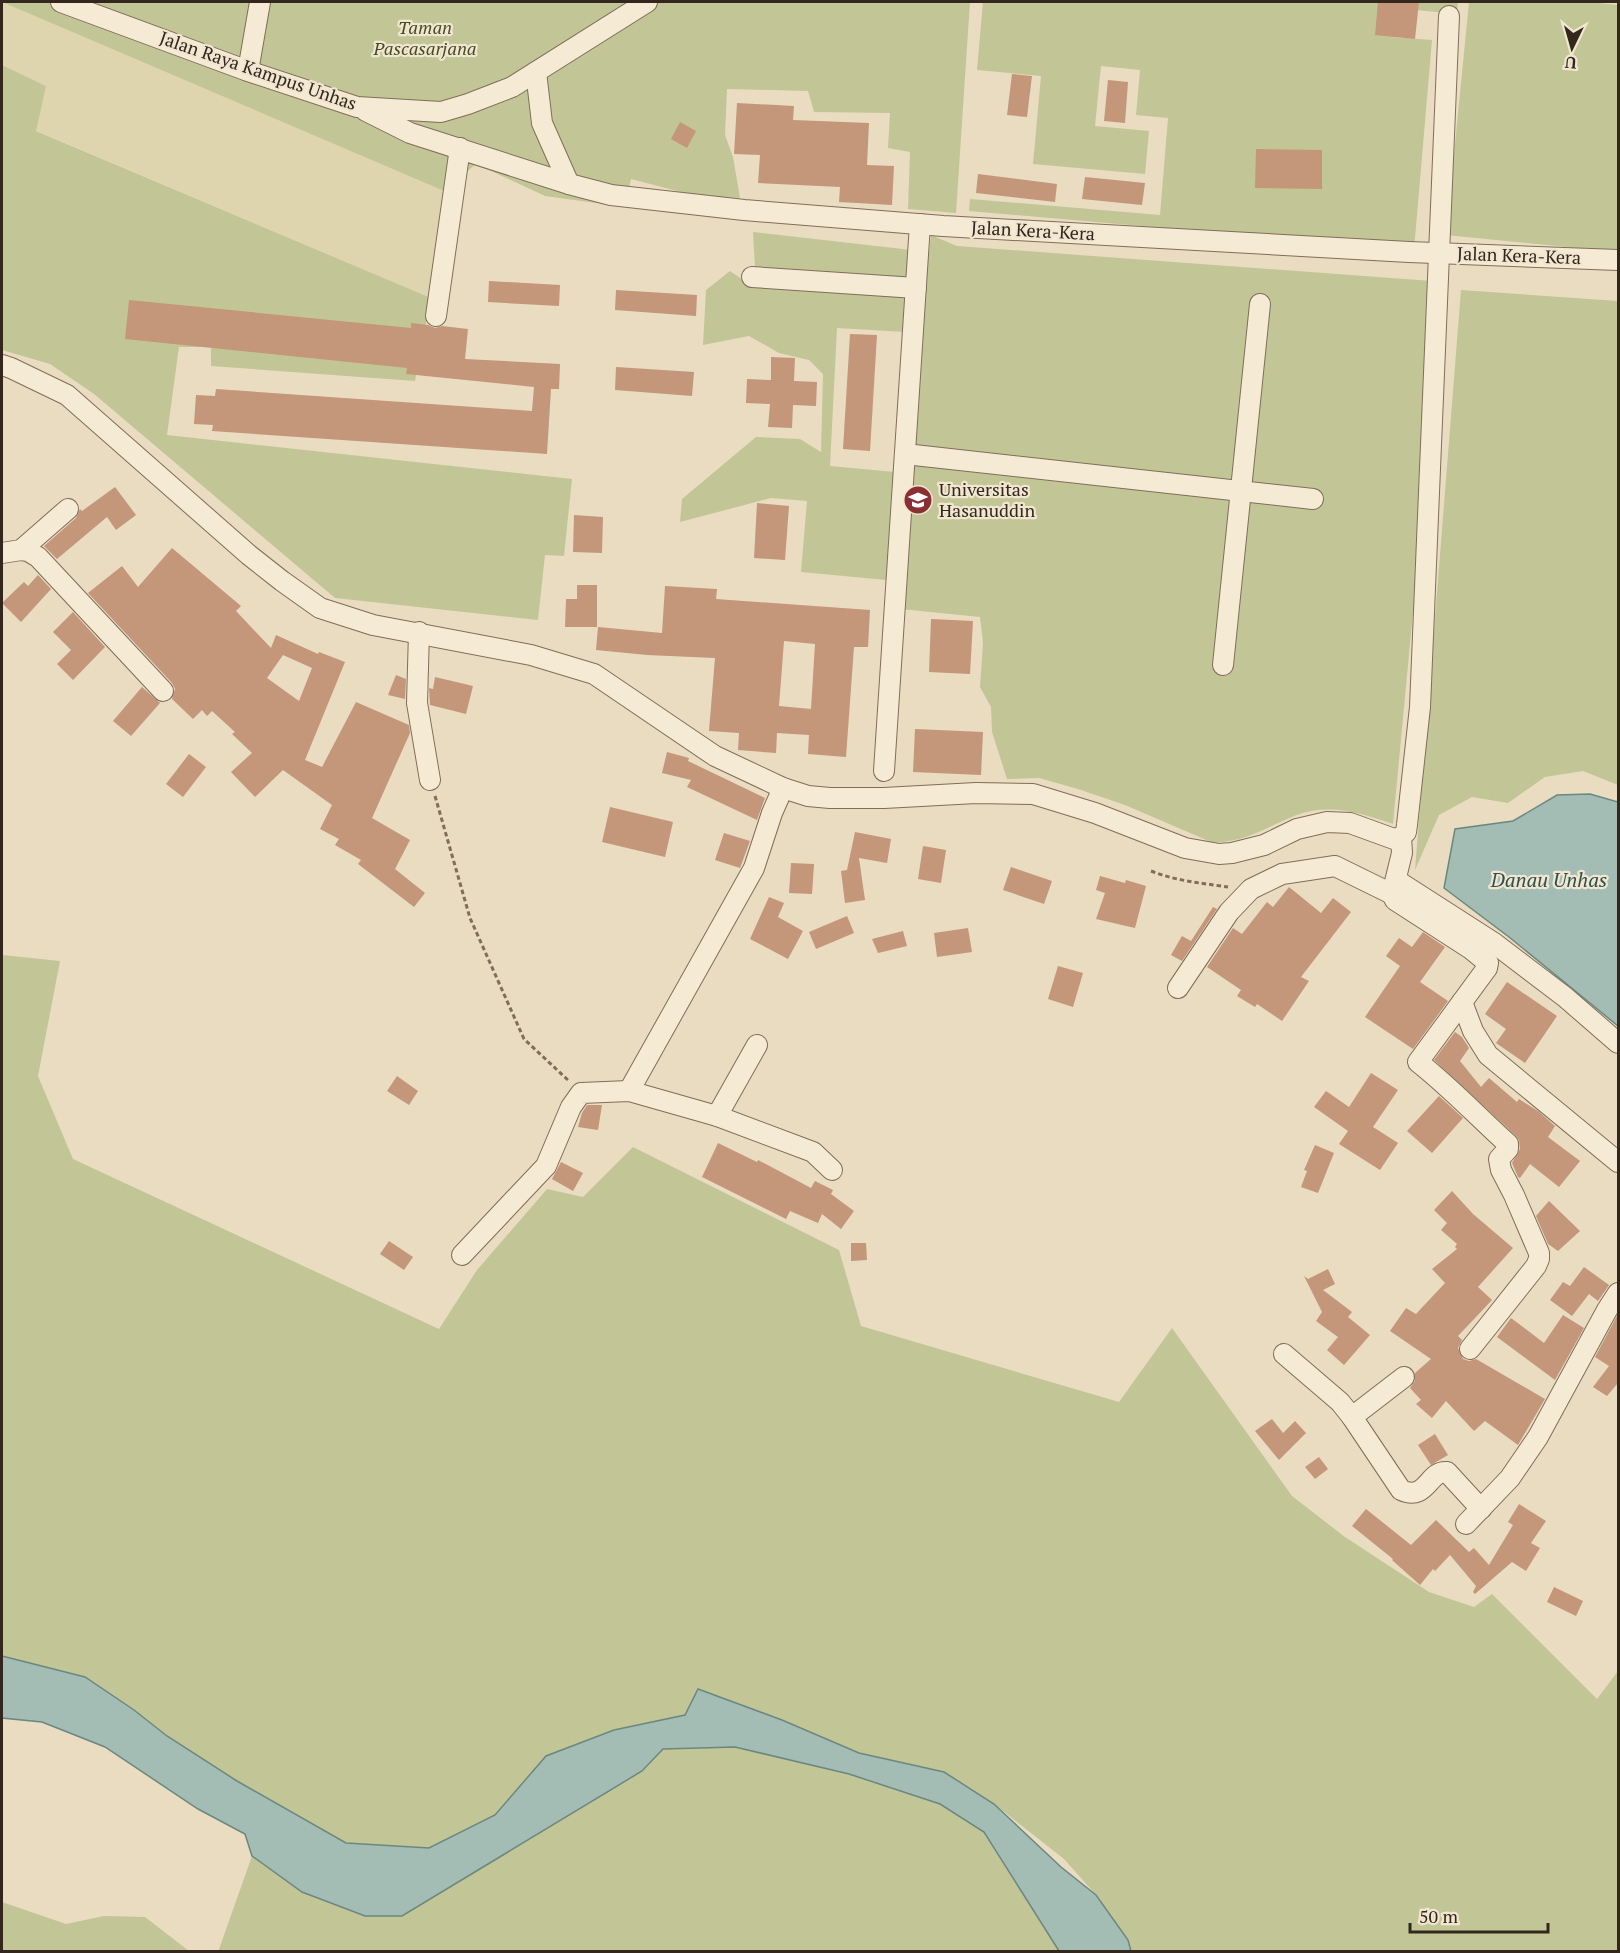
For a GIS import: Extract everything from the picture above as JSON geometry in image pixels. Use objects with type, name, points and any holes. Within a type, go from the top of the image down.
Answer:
[{"type":"street","name":"Jalan Raya Kampus Unhas","points":[[61,2],[248,71],[357,107],[424,112],[450,111],[512,87],[647,2]]},
{"type":"street","points":[[248,71],[260,2]]},
{"type":"street","points":[[1449,16],[1420,707],[1407,825],[1398,866],[1395,900],[1471,949],[1488,963],[1418,1062],[1443,1081],[1508,1144],[1508,1149],[1499,1159],[1499,1165],[1533,1238],[1539,1259],[1536,1266],[1470,1349]]},
{"type":"street","points":[[536,72],[542,123],[569,184]]},
{"type":"street","name":"Jalan Kera-Kera","points":[[357,107],[410,133],[569,184],[611,195],[744,210],[920,224],[1440,253],[1618,260]]},
{"type":"street","points":[[436,316],[460,148]]},
{"type":"street","points":[[884,771],[920,224]]},
{"type":"street","points":[[752,277],[916,288]]},
{"type":"street","points":[[1223,665],[1260,304]]},
{"type":"street","points":[[2,365],[67,395],[249,555],[320,608],[373,625],[419,650],[531,655],[594,674],[778,800],[808,796],[884,798],[976,793],[1033,794],[1095,813],[1185,848],[1219,854],[1264,845],[1297,829],[1327,822],[1350,823],[1394,839],[1398,866]]},
{"type":"street","points":[[905,454],[1313,499]]},
{"type":"street","points":[[21,550],[68,509]]},
{"type":"street","points":[[2,553],[21,550],[28,551],[38,558],[164,691]]},
{"type":"street","points":[[419,650],[417,703],[430,780]]},
{"type":"street","points":[[629,1091],[754,868],[778,800]]},
{"type":"street","points":[[1178,988],[1229,912],[1251,889],[1282,874],[1335,866],[1398,866],[1565,998],[1618,1043]]},
{"type":"street","points":[[1462,1002],[1473,1031],[1488,1055],[1618,1162]]},
{"type":"street","points":[[717,1116],[756,1045]]},
{"type":"street","points":[[462,1254],[546,1166],[571,1107],[581,1093],[629,1091],[717,1116],[813,1152],[832,1170]]},
{"type":"street","points":[[1466,1524],[1510,1478],[1538,1437],[1618,1293]]},
{"type":"street","points":[[1284,1354],[1322,1385],[1352,1417],[1401,1490],[1412,1494],[1419,1492],[1438,1474],[1447,1472],[1480,1509]]},
{"type":"street","points":[[1352,1417],[1404,1377]]},
{"type":"path","points":[[430,780],[470,918],[525,1039],[581,1093]]},
{"type":"path","points":[[1151,871],[1184,882],[1251,889]]},
{"type":"shaded area","points":[[2,2],[444,191],[431,298],[28,127],[46,86],[2,65]]},
{"type":"green space","name":"Taman Pascasarjana","points":[[2,2],[970,2],[956,213],[908,209],[910,152],[888,148],[890,113],[814,112],[808,91],[727,89],[725,135],[733,157],[740,198],[696,196],[631,179],[625,207],[545,196],[476,164],[444,191]]},
{"type":"green space","points":[[983,2],[1458,2],[1457,14],[1395,8],[1392,37],[1432,40],[1414,250],[969,211],[970,199],[1160,215],[1168,118],[1136,115],[1140,70],[1101,66],[1095,126],[1149,131],[1145,174],[1033,164],[1041,76],[977,70]]},
{"type":"green space","points":[[1469,2],[1588,2],[1618,5],[1618,252],[1446,235]]},
{"type":"green space","points":[[2,65],[46,86],[36,131],[431,298],[415,381],[211,366],[211,347],[179,347],[167,435],[572,479],[564,556],[545,555],[538,620],[335,598],[94,394],[50,364],[2,350]]},
{"type":"green space","points":[[753,232],[929,252],[931,235],[957,246],[1432,281],[1423,506],[1393,824],[1357,813],[1332,809],[1319,810],[1294,816],[1244,838],[1211,842],[1125,805],[1078,789],[1039,778],[1007,779],[992,732],[991,707],[980,687],[983,643],[980,617],[901,609],[927,280],[755,267]]},
{"type":"green space","points":[[730,271],[749,284],[907,294],[905,332],[837,328],[830,466],[895,472],[886,580],[801,572],[807,501],[771,498],[680,522],[682,499],[756,437],[800,439],[821,452],[823,374],[809,360],[779,353],[749,336],[703,345],[706,290]]},
{"type":"green space","points":[[1461,290],[1618,301],[1618,785],[1583,771],[1545,777],[1508,803],[1472,797],[1439,815],[1415,870]]},
{"type":"green space","points":[[2,955],[60,961],[38,1076],[73,1159],[439,1329],[477,1270],[547,1189],[583,1197],[633,1147],[839,1250],[861,1326],[1119,1402],[1172,1328],[1292,1496],[1345,1537],[1429,1592],[1474,1607],[1492,1594],[1597,1699],[1618,1671],[1618,1951],[1131,1951],[1128,1940],[1096,1895],[1064,1859],[994,1804],[944,1772],[859,1753],[782,1720],[685,1715],[614,1730],[546,1756],[495,1815],[429,1848],[346,1843],[237,1781],[167,1736],[134,1710],[85,1677],[2,1656]]},
{"type":"green space","points":[[735,1747],[849,1774],[940,1804],[984,1832],[1059,1951],[218,1952],[252,1856],[302,1892],[469,1873],[642,1771],[663,1748]]},
{"type":"green space","points":[[2,1902],[66,1924],[104,1916],[145,1917],[189,1951],[2,1951]]},
{"type":"water","name":"Danau Unhas","points":[[1590,794],[1618,802],[1618,1026],[1509,937],[1444,888],[1455,829],[1513,821],[1557,795]]},
{"type":"water","points":[[2,1656],[85,1677],[134,1710],[167,1736],[237,1781],[346,1843],[429,1848],[495,1815],[546,1756],[614,1730],[685,1715],[698,1689],[782,1720],[859,1753],[944,1772],[994,1804],[1061,1867],[1096,1895],[1128,1940],[1131,1951],[1059,1951],[984,1832],[940,1804],[849,1774],[735,1747],[663,1749],[642,1771],[402,1916],[365,1916],[302,1892],[252,1856],[245,1834],[198,1809],[105,1747],[42,1722],[2,1718]]},
{"type":"building","points":[[1378,2],[1419,2],[1415,39],[1375,35]]},
{"type":"building","points":[[1012,74],[1032,76],[1027,117],[1007,115]]},
{"type":"building","points":[[1108,80],[1128,82],[1125,123],[1104,121]]},
{"type":"building","points":[[737,103],[794,106],[793,120],[869,123],[867,165],[894,166],[892,205],[839,202],[840,187],[758,183],[760,155],[734,154]]},
{"type":"building","points":[[680,122],[696,131],[687,148],[671,139]]},
{"type":"building","points":[[1256,149],[1322,150],[1322,189],[1255,188]]},
{"type":"building","points":[[978,174],[1057,184],[1055,202],[976,193]]},
{"type":"building","points":[[1085,177],[1145,183],[1142,205],[1082,199]]},
{"type":"building","points":[[489,281],[560,285],[559,306],[488,302]]},
{"type":"building","points":[[616,290],[697,295],[696,316],[615,310]]},
{"type":"building","points":[[129,300],[411,328],[411,323],[435,328],[442,326],[468,329],[465,359],[560,364],[559,389],[551,389],[547,454],[212,431],[213,425],[194,424],[196,395],[215,396],[216,389],[532,411],[534,387],[406,374],[407,368],[125,339]]},
{"type":"building","points":[[850,334],[877,335],[870,451],[843,449]]},
{"type":"building","points":[[771,357],[795,358],[794,381],[817,382],[816,406],[793,405],[792,428],[768,427],[770,404],[746,403],[747,379],[771,380]]},
{"type":"building","points":[[616,367],[694,372],[692,396],[615,390]]},
{"type":"building","points":[[115,487],[136,515],[116,530],[107,517],[57,559],[44,546],[76,518],[80,509],[82,511]]},
{"type":"building","points":[[757,503],[789,506],[785,560],[754,558]]},
{"type":"building","points":[[574,515],[603,517],[602,553],[573,552]]},
{"type":"building","points":[[172,548],[241,606],[236,611],[271,648],[276,635],[318,654],[319,652],[345,662],[305,760],[322,767],[356,702],[409,725],[410,733],[372,818],[410,840],[395,869],[425,893],[414,907],[358,864],[361,860],[335,845],[339,839],[320,829],[332,805],[283,770],[255,797],[231,772],[252,753],[232,734],[235,732],[212,711],[207,716],[202,710],[193,719],[172,699],[175,689],[172,683],[88,593],[122,566],[138,587]],"holes":[[[283,655],[312,668],[299,701],[267,678]]]},
{"type":"building","points":[[38,575],[51,589],[21,622],[2,603],[24,582],[28,586]]},
{"type":"building","points":[[577,585],[597,585],[597,627],[565,627],[566,599],[577,599]]},
{"type":"building","points":[[665,586],[717,589],[716,599],[870,610],[868,647],[854,647],[846,757],[808,754],[809,735],[777,733],[776,753],[738,750],[739,733],[709,731],[715,658],[596,650],[598,627],[662,633]],"holes":[[[784,641],[815,644],[811,709],[779,706]]]},
{"type":"building","points":[[73,612],[105,647],[73,680],[57,664],[71,650],[53,632]]},
{"type":"building","points":[[931,619],[973,621],[970,674],[929,672]]},
{"type":"building","points":[[396,675],[406,679],[405,699],[388,695]]},
{"type":"building","points":[[435,677],[473,686],[466,714],[430,705],[429,688],[433,689]]},
{"type":"building","points":[[142,687],[160,703],[131,736],[113,721]]},
{"type":"building","points":[[915,729],[983,732],[981,775],[913,772]]},
{"type":"building","points":[[667,752],[689,758],[688,761],[765,798],[757,820],[687,787],[691,780],[662,773]]},
{"type":"building","points":[[189,754],[206,767],[183,797],[166,784]]},
{"type":"building","points":[[610,807],[673,822],[665,857],[602,842]]},
{"type":"building","points":[[855,832],[891,839],[887,863],[859,858],[865,900],[845,903],[841,871],[847,870]]},
{"type":"building","points":[[724,833],[750,841],[740,868],[715,860]]},
{"type":"building","points":[[923,846],[946,850],[941,883],[918,879]]},
{"type":"building","points":[[791,863],[814,864],[812,894],[789,893]]},
{"type":"building","points":[[1011,867],[1052,881],[1044,904],[1003,890]]},
{"type":"building","points":[[1100,876],[1146,886],[1135,928],[1096,919],[1105,893],[1096,890]]},
{"type":"building","points":[[1289,887],[1321,913],[1333,898],[1351,912],[1301,977],[1309,981],[1282,1021],[1257,1004],[1255,1007],[1237,996],[1241,990],[1207,967],[1233,928],[1242,934],[1267,902],[1273,907]]},
{"type":"building","points":[[769,897],[784,903],[778,917],[803,931],[788,959],[750,939]]},
{"type":"building","points":[[1213,907],[1217,909],[1182,961],[1171,955],[1182,936],[1191,941]]},
{"type":"building","points":[[847,916],[854,933],[816,949],[809,932]]},
{"type":"building","points":[[968,928],[972,952],[937,957],[934,933]]},
{"type":"building","points":[[903,931],[907,946],[878,953],[872,939]]},
{"type":"building","points":[[1423,932],[1445,947],[1420,982],[1448,1001],[1413,1049],[1365,1017],[1400,966],[1386,956],[1399,938],[1412,947]]},
{"type":"building","points":[[1058,966],[1083,973],[1073,1007],[1048,999]]},
{"type":"building","points":[[1507,982],[1557,1016],[1525,1063],[1496,1043],[1506,1029],[1485,1014]]},
{"type":"building","points":[[1455,1032],[1462,1037],[1469,1048],[1460,1061],[1481,1087],[1489,1078],[1517,1102],[1519,1099],[1538,1111],[1555,1126],[1548,1137],[1580,1161],[1559,1187],[1530,1164],[1520,1178],[1518,1177],[1512,1163],[1520,1149],[1519,1140],[1434,1060]]},
{"type":"building","points":[[1371,1073],[1398,1090],[1373,1127],[1398,1143],[1380,1170],[1339,1144],[1348,1131],[1314,1107],[1326,1091],[1349,1107]]},
{"type":"building","points":[[397,1076],[418,1091],[409,1105],[387,1091]]},
{"type":"building","points":[[1439,1096],[1463,1118],[1432,1153],[1407,1131]]},
{"type":"building","points":[[587,1105],[602,1105],[598,1130],[578,1127]]},
{"type":"building","points":[[718,1143],[757,1162],[758,1160],[811,1188],[815,1181],[833,1190],[831,1194],[854,1211],[841,1229],[822,1214],[818,1223],[790,1211],[786,1219],[702,1177]]},
{"type":"building","points":[[1315,1145],[1334,1153],[1318,1193],[1301,1187],[1307,1171],[1304,1170]]},
{"type":"building","points":[[561,1162],[583,1173],[573,1191],[552,1179]]},
{"type":"building","points":[[1452,1191],[1473,1214],[1513,1248],[1478,1287],[1492,1300],[1458,1336],[1462,1340],[1458,1348],[1463,1359],[1469,1361],[1476,1359],[1545,1399],[1518,1445],[1485,1421],[1474,1431],[1446,1401],[1432,1418],[1416,1404],[1421,1400],[1410,1388],[1415,1381],[1415,1373],[1431,1359],[1390,1331],[1406,1308],[1416,1314],[1445,1283],[1432,1269],[1457,1249],[1455,1247],[1457,1244],[1441,1230],[1447,1223],[1434,1210]]},
{"type":"building","points":[[1549,1201],[1580,1231],[1558,1251],[1548,1244],[1536,1216]]},
{"type":"building","points":[[389,1241],[413,1257],[404,1270],[380,1254]]},
{"type":"building","points":[[851,1243],[866,1243],[867,1260],[851,1261]]},
{"type":"building","points":[[1584,1267],[1609,1285],[1598,1301],[1589,1294],[1572,1316],[1550,1300],[1563,1282],[1570,1286]]},
{"type":"building","points":[[1328,1269],[1335,1284],[1323,1290],[1352,1312],[1348,1317],[1370,1335],[1344,1365],[1327,1350],[1338,1337],[1316,1321],[1322,1312],[1304,1276],[1308,1279]]},
{"type":"building","points":[[1618,1314],[1618,1383],[1607,1396],[1593,1387],[1609,1366],[1595,1357]]},
{"type":"building","points":[[1563,1315],[1584,1328],[1555,1380],[1497,1337],[1511,1318],[1544,1343]]},
{"type":"building","points":[[1272,1419],[1283,1433],[1295,1421],[1306,1433],[1279,1460],[1255,1431]]},
{"type":"building","points":[[1435,1434],[1448,1455],[1431,1465],[1418,1445]]},
{"type":"building","points":[[1319,1457],[1328,1469],[1315,1479],[1305,1467]]},
{"type":"building","points":[[1519,1504],[1546,1521],[1531,1543],[1540,1548],[1526,1571],[1512,1562],[1475,1594],[1473,1592],[1476,1586],[1450,1555],[1435,1571],[1433,1569],[1420,1585],[1393,1559],[1352,1526],[1366,1509],[1411,1545],[1436,1520],[1469,1552],[1474,1548],[1489,1565],[1513,1525],[1508,1522]]},
{"type":"building","points":[[1554,1587],[1583,1601],[1576,1616],[1547,1602]]},
{"type":"place","name":"Universitas Hasanuddin","points":[[918,500]]}]
